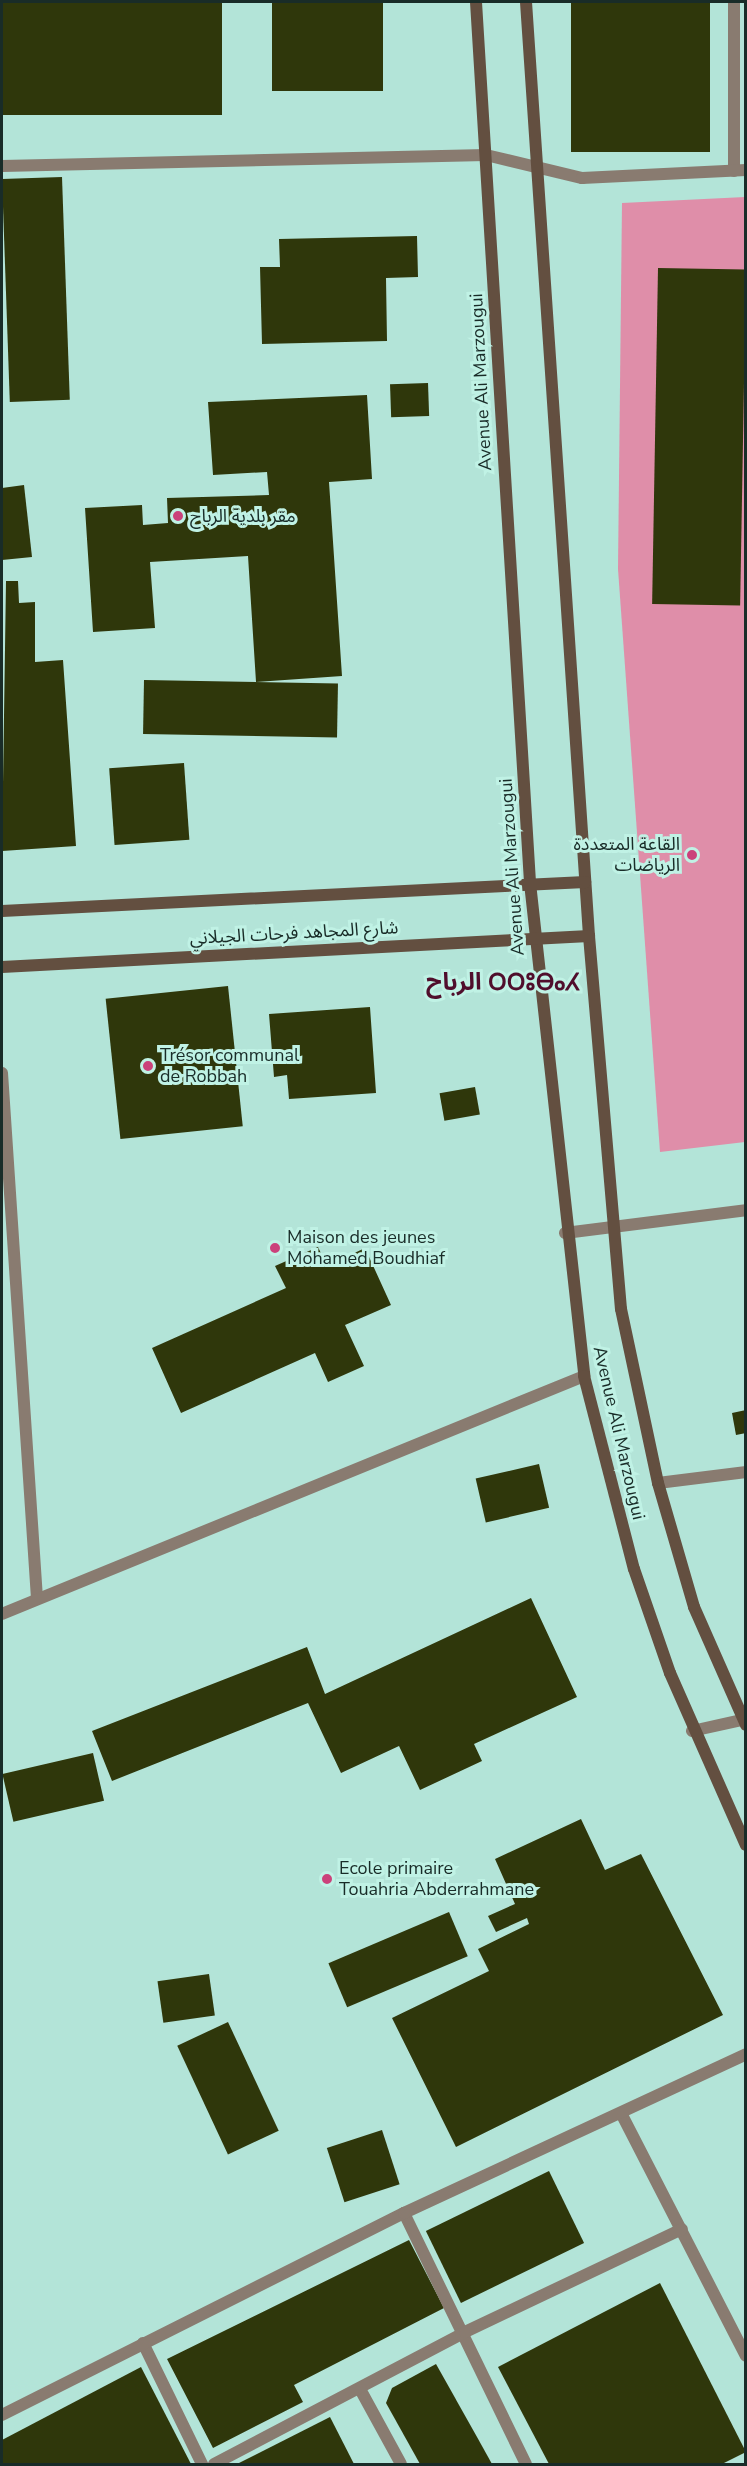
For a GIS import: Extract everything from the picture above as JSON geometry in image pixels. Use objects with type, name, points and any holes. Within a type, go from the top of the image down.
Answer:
[{"type":"main road","name":"Avenue Ali Marzougui","points":[[476,2],[530,883],[565,1233],[584,1376],[634,1569],[692,1731],[746,1845]]},
{"type":"main road","name":"Avenue Ali Marzougui","points":[[526,2],[535,168],[585,882],[611,1226],[621,1310],[658,1483],[694,1607],[745,1721]]},
{"type":"main road","name":"شارع المجاهد فرحات الجيلاني","points":[[2,911],[585,882]]},
{"type":"main road","name":"شارع المجاهد فرحات الجيلاني","points":[[2,967],[589,936]]},
{"type":"street","points":[[2,166],[486,155],[582,178],[740,171],[734,2]]},
{"type":"street","points":[[2,1073],[38,1598]]},
{"type":"street","points":[[565,1233],[746,1210]]},
{"type":"street","points":[[2,1614],[584,1376]]},
{"type":"street","points":[[658,1483],[746,1472]]},
{"type":"street","points":[[692,1731],[745,1721]]},
{"type":"street","points":[[2,2415],[404,2213],[746,2054]]},
{"type":"street","points":[[621,2113],[746,2356]]},
{"type":"street","points":[[404,2213],[465,2332],[526,2464]]},
{"type":"street","points":[[214,2464],[465,2332],[682,2229]]},
{"type":"street","points":[[143,2343],[202,2464]]},
{"type":"street","points":[[360,2389],[401,2464]]},
{"type":"shaded area","name":"القاعة المتعددة الرياضات","points":[[745,197],[745,1142],[660,1152],[618,569],[622,203]]},
{"type":"building","points":[[2,2],[222,2],[222,115],[2,115]]},
{"type":"building","points":[[272,2],[383,2],[383,91],[272,91]]},
{"type":"building","points":[[571,2],[710,2],[710,152],[571,152]]},
{"type":"building","points":[[62,177],[70,400],[10,402],[2,179]]},
{"type":"building","points":[[417,236],[418,277],[386,278],[387,341],[262,344],[260,267],[280,267],[279,239]]},
{"type":"building","points":[[658,268],[746,270],[740,605],[652,604]]},
{"type":"building","points":[[428,383],[429,416],[391,417],[390,384]]},
{"type":"building","points":[[367,395],[372,479],[329,482],[342,676],[256,682],[248,556],[150,562],[155,628],[93,632],[85,508],[142,505],[143,525],[168,523],[167,498],[269,495],[267,472],[213,475],[208,402]]},
{"type":"building","points":[[24,485],[32,557],[2,560],[2,488]]},
{"type":"building","points":[[6,581],[18,581],[19,603],[35,602],[35,662],[63,660],[76,846],[2,851]]},
{"type":"building","points":[[144,680],[338,683],[337,737],[143,734]]},
{"type":"building","points":[[184,763],[189,840],[115,845],[109,768]]},
{"type":"building","points":[[228,986],[243,1126],[120,1139],[106,999]]},
{"type":"building","points":[[370,1007],[376,1093],[289,1099],[287,1075],[274,1077],[269,1014]]},
{"type":"building","points":[[475,1087],[480,1115],[444,1121],[440,1093]]},
{"type":"building","points":[[318,1247],[327,1266],[365,1248],[391,1305],[345,1325],[364,1366],[328,1382],[315,1353],[181,1413],[152,1348],[286,1288],[275,1266]]},
{"type":"building","points":[[746,1410],[746,1433],[736,1435],[732,1413]]},
{"type":"building","points":[[539,1464],[549,1508],[486,1522],[476,1479]]},
{"type":"building","points":[[531,1598],[577,1697],[474,1744],[482,1761],[420,1790],[399,1746],[341,1773],[308,1703],[112,1781],[92,1731],[307,1647],[325,1694]]},
{"type":"building","points":[[93,1753],[104,1801],[13,1822],[2,1774]]},
{"type":"building","points":[[581,1819],[605,1870],[641,1854],[723,2015],[456,2147],[392,2018],[489,1971],[478,1949],[529,1924],[527,1918],[496,1932],[488,1916],[515,1904],[495,1859]]},
{"type":"building","points":[[449,1912],[468,1956],[347,2007],[328,1963]]},
{"type":"building","points":[[209,1974],[215,2016],[163,2023],[158,1981]]},
{"type":"building","points":[[228,2022],[279,2131],[228,2154],[177,2046]]},
{"type":"building","points":[[382,2130],[400,2184],[344,2202],[327,2148]]},
{"type":"building","points":[[549,2171],[584,2243],[461,2303],[426,2231]]},
{"type":"building","points":[[409,2240],[444,2308],[294,2385],[303,2402],[213,2448],[167,2359]]},
{"type":"building","points":[[660,2283],[746,2452],[722,2464],[549,2464],[498,2367]]},
{"type":"building","points":[[436,2364],[492,2464],[420,2464],[386,2403],[392,2388]]},
{"type":"building","points":[[141,2367],[191,2464],[2,2464],[2,2440]]},
{"type":"building","points":[[330,2417],[354,2464],[237,2464]]},
{"type":"place","name":"مقر بلدية الرباح","points":[[178,516]]},
{"type":"place","name":"القاعة المتعددة الرياضات","points":[[692,855]]},
{"type":"place","name":"Trésor communal de Robbah","points":[[148,1066]]},
{"type":"place","name":"Maison des jeunes Mohamed Boudhiaf","points":[[275,1248]]},
{"type":"place","name":"Ecole primaire Touahria Abderrahmane","points":[[327,1879]]},
{"type":"district","name":"الرباح ⵔⵔⵓⴱⴰⵃ","points":[[503,983]]}]
